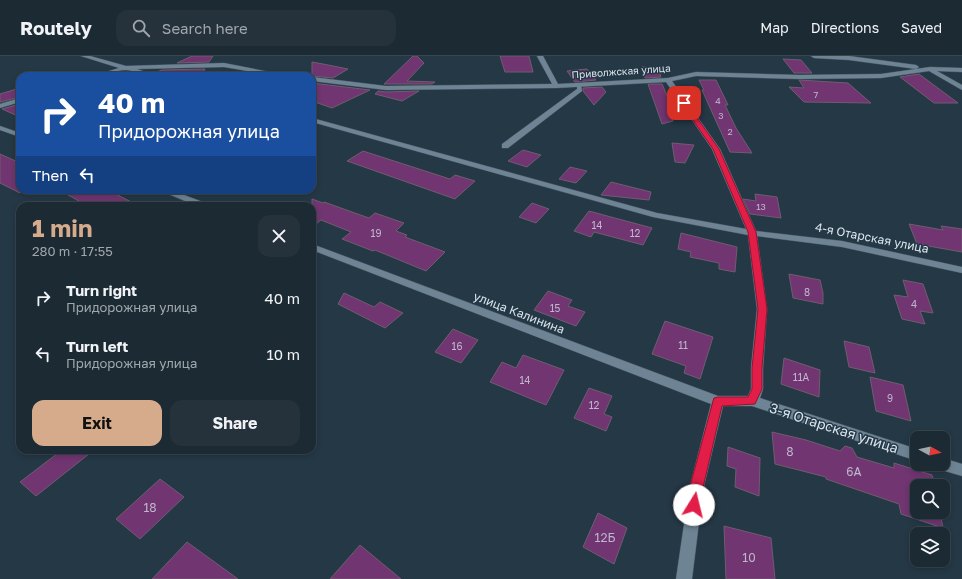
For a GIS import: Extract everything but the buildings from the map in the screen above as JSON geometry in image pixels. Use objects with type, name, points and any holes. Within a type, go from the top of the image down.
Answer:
[{"type":"street","points":[[84,56],[139,72]]},
{"type":"street","points":[[540,56],[556,86]]},
{"type":"street","points":[[814,56],[850,58],[930,69],[962,70]]},
{"type":"street","points":[[110,72],[124,68],[224,65],[264,72]]},
{"type":"street","points":[[930,69],[962,88]]},
{"type":"street","name":"Приволжская улица","points":[[316,79],[386,88],[556,86],[668,80],[696,74],[881,76],[930,69]]},
{"type":"street","points":[[668,80],[716,149],[752,232],[762,309],[757,368],[757,389],[752,401]]},
{"type":"street","points":[[505,146],[580,90],[579,85]]},
{"type":"street","points":[[0,106],[16,101]]},
{"type":"street","points":[[316,121],[656,215],[752,232]]},
{"type":"street","points":[[0,128],[16,134]]},
{"type":"street","points":[[174,194],[194,202]]},
{"type":"street","name":"4-я Отарская улица","points":[[752,232],[842,244],[962,270]]},
{"type":"street","name":"улица Калинина","points":[[316,249],[718,401]]},
{"type":"street","points":[[684,579],[696,490],[718,401]]},
{"type":"street","name":"3-я Отарская улица","points":[[718,401],[752,401],[910,453]]},
{"type":"street","points":[[950,466],[962,470]]},
{"type":"route","points":[[684,103],[716,149],[752,232],[762,309],[757,368],[757,389],[752,401],[718,401],[696,490],[694,505]]}]
